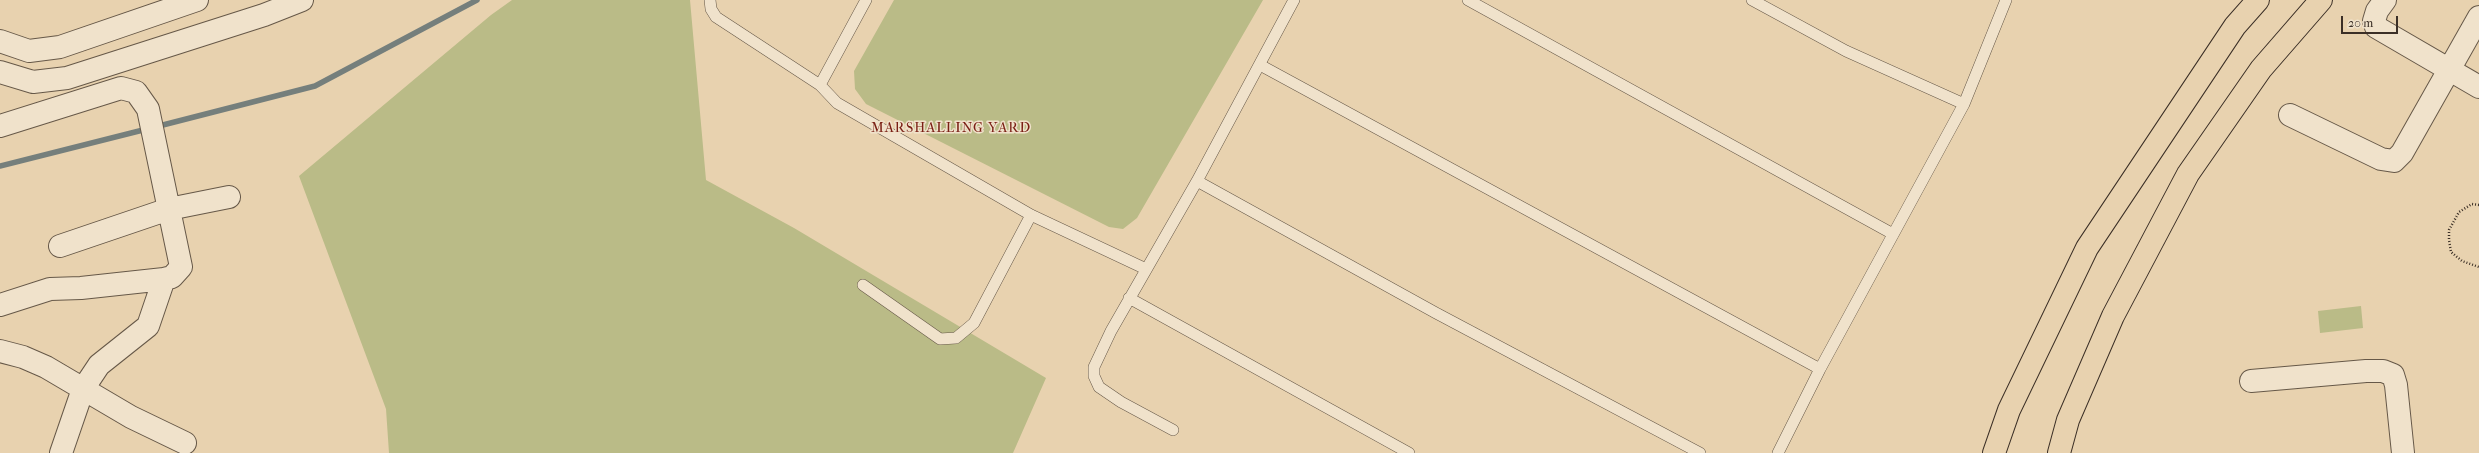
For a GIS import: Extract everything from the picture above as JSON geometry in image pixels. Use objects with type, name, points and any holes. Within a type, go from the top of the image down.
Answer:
[{"type":"main road","points":[[1994,453],[2010,410],[2087,248],[2234,26],[2258,0]]},
{"type":"main road","points":[[2059,453],[2068,420],[2113,316],[2188,174],[2261,69],[2321,0]]},
{"type":"street","points":[[0,41],[29,50],[60,47],[197,0]]},
{"type":"street","points":[[2,75],[33,82],[67,78],[264,15],[302,0]]},
{"type":"street","points":[[2385,0],[2377,10],[2374,21],[2376,27],[2479,87]]},
{"type":"street","points":[[2290,115],[2381,159],[2394,161],[2402,153],[2479,17]]},
{"type":"street","points":[[0,126],[121,88],[136,92],[148,109],[181,267],[172,277],[164,279],[81,288],[50,289],[0,305]]},
{"type":"street","points":[[60,246],[169,210],[229,198]]},
{"type":"street","points":[[61,453],[83,389],[99,365],[148,326],[164,279]]},
{"type":"street","points":[[0,351],[23,356],[46,366],[131,417],[184,443]]},
{"type":"street","points":[[2251,381],[2366,371],[2383,371],[2392,375],[2396,385],[2403,453]]},
{"type":"lane","points":[[710,0],[711,9],[716,17],[820,85],[838,103],[861,119],[1031,215],[1146,269]]},
{"type":"lane","points":[[820,85],[866,0]]},
{"type":"lane","points":[[1173,430],[1121,402],[1099,387],[1094,376],[1094,367],[1101,349],[1197,181],[1294,0]]},
{"type":"lane","points":[[1468,0],[1893,234]]},
{"type":"lane","points":[[1752,0],[1846,51],[1964,104]]},
{"type":"lane","points":[[1778,453],[1820,368],[1964,104],[2006,0]]},
{"type":"lane","points":[[1260,65],[1820,368]]},
{"type":"lane","points":[[1197,181],[1436,313],[1700,453]]},
{"type":"lane","points":[[863,285],[940,339],[956,338],[974,323],[1031,215]]},
{"type":"lane","points":[[1129,298],[1409,453]]},
{"type":"path","points":[[2479,205],[2472,204],[2459,212],[2449,230],[2448,240],[2451,252],[2462,261],[2479,267]]},
{"type":"green space","points":[[512,0],[690,0],[706,180],[794,228],[1046,378],[1013,453],[389,453],[386,409],[299,176],[491,15]]},
{"type":"green space","points":[[894,0],[1263,0],[1137,218],[1123,229],[1109,227],[866,104],[855,89],[854,71]]},
{"type":"green space","points":[[2361,306],[2363,328],[2320,333],[2318,311]]},
{"type":"waterway","points":[[155,127],[315,86],[477,0]]},
{"type":"waterway","points":[[0,166],[147,129]]},
{"type":"district","name":"MARSHALLING YARD","points":[[951,129]]}]
